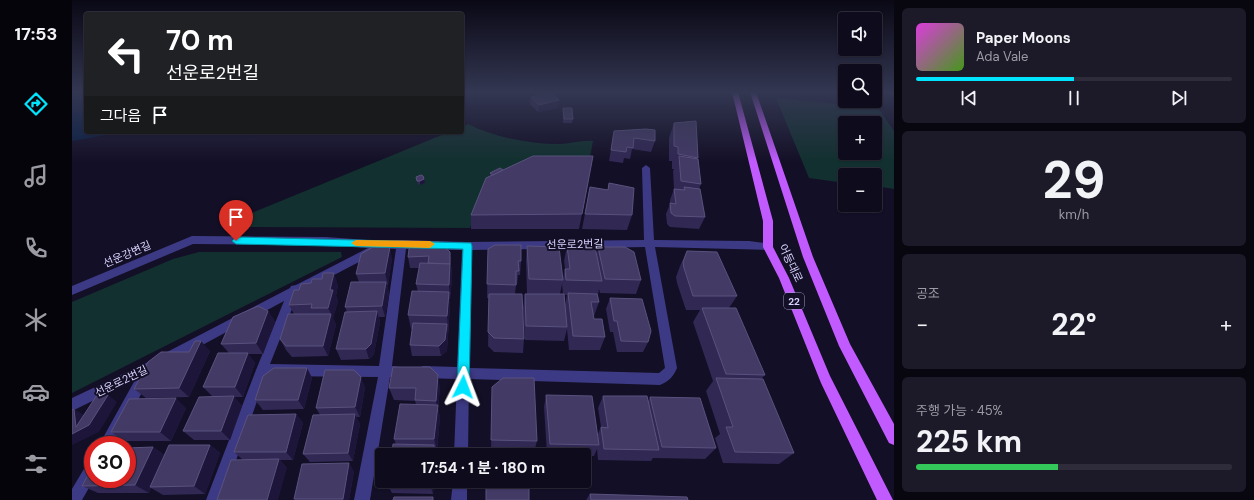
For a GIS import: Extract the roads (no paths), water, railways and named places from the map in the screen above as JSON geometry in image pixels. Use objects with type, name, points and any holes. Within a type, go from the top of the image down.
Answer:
[{"type":"main road","name":"어등대로","points":[[741,115],[768,221],[768,247],[784,278],[825,379],[885,500]]},
{"type":"main road","name":"어등대로","points":[[761,115],[808,257],[845,346],[894,438]]},
{"type":"street","points":[[262,370],[385,371],[660,379],[665,377],[671,368],[649,243],[646,168]]},
{"type":"street","name":"선운로2번길","points":[[192,240],[326,242],[381,245],[402,244],[467,246],[649,243],[749,245],[768,247]]},
{"type":"street","name":"선운강변길","points":[[72,291],[192,240]]},
{"type":"street","points":[[362,500],[385,371],[402,244]]},
{"type":"street","name":"선운로2번길","points":[[72,405],[150,367],[295,289],[381,245]]},
{"type":"street","points":[[461,448],[467,246]]},
{"type":"street","points":[[214,500],[262,370],[295,289]]},
{"type":"street","points":[[111,436],[150,367]]},
{"type":"street","points":[[74,500],[84,483]]},
{"type":"street","points":[[459,500],[460,488]]},
{"type":"water","points":[[72,115],[84,115],[84,134],[112,134],[72,141]]}]
